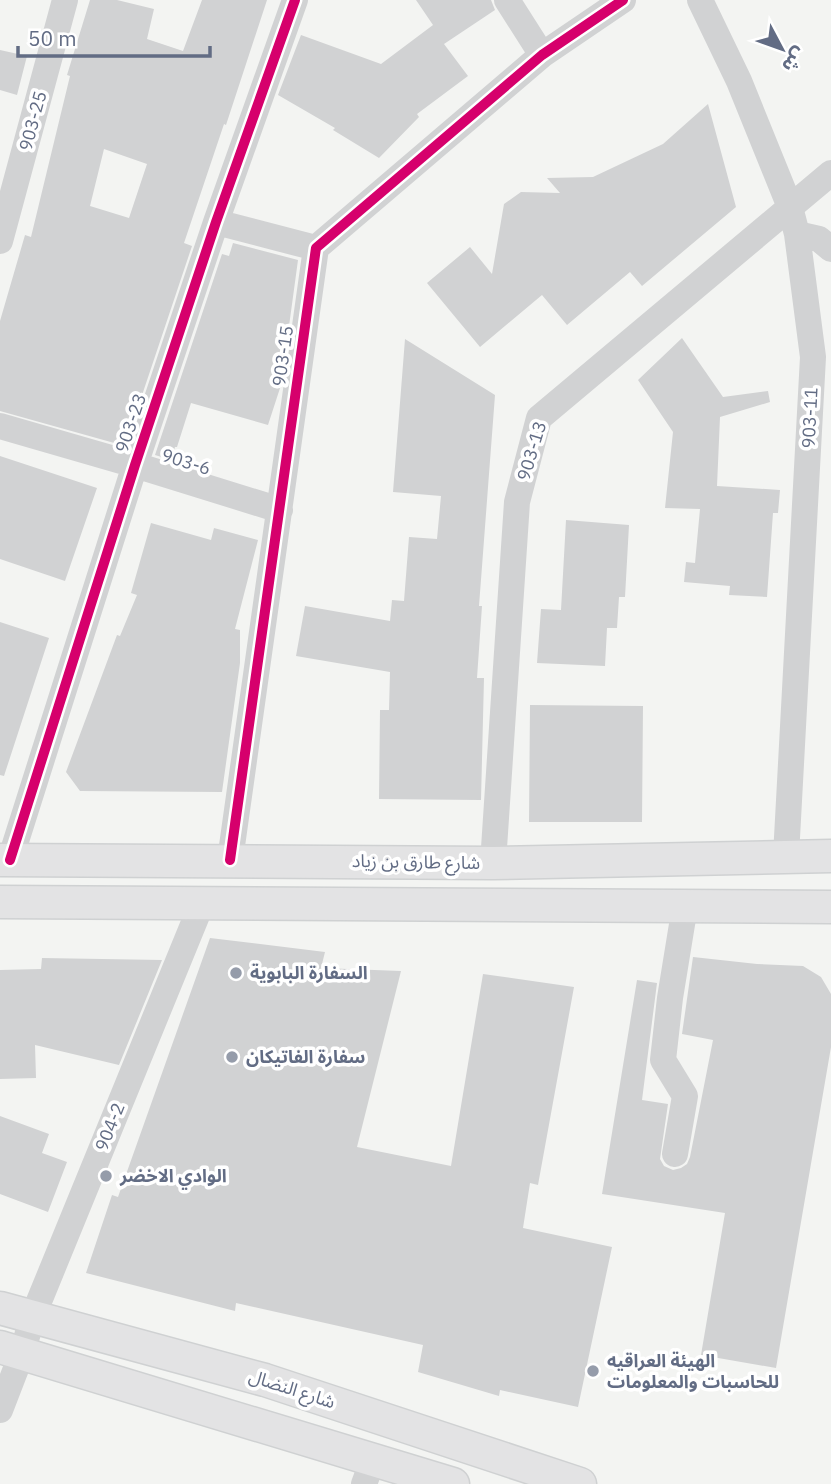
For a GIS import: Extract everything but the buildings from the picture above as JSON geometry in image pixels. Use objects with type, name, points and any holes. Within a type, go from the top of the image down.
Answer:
[{"type":"main road","name":"شارع طارق بن زياد","points":[[5,860],[493,863],[831,856]]},
{"type":"main road","points":[[0,902],[831,907]]},
{"type":"main road","name":"شارع النضال","points":[[0,1308],[265,1380],[580,1484]]},
{"type":"main road","points":[[11,1350],[369,1472],[453,1484]]},
{"type":"street","name":"903-25","points":[[0,241],[65,0]]},
{"type":"street","name":"903-23","points":[[5,860],[216,222],[295,0]]},
{"type":"street","points":[[507,0],[542,55]]},
{"type":"street","points":[[216,222],[316,248],[542,55],[623,0]]},
{"type":"street","name":"903-11","points":[[699,0],[739,81],[790,207],[797,234],[813,357],[786,856]]},
{"type":"street","name":"903-13","points":[[493,863],[517,502],[538,418],[831,173]]},
{"type":"street","points":[[797,234],[819,239],[831,249]]},
{"type":"street","name":"903-15","points":[[230,860],[316,248]]},
{"type":"street","name":"903-6","points":[[0,426],[135,464],[280,510]]},
{"type":"street","name":"904-2","points":[[0,1410],[11,1350],[33,1316],[202,903]]},
{"type":"street","points":[[675,1154],[685,1096],[663,1060],[685,906]]},
{"type":"cycle path","points":[[10,860],[135,465],[216,222],[295,0]]},
{"type":"cycle path","points":[[230,860],[316,248],[542,55],[623,0]]},
{"type":"place","name":"السفارة البابوية","points":[[236,973]]},
{"type":"place","name":"سفارة الفاتيكان","points":[[232,1057]]},
{"type":"place","name":"الوادي الاخضر","points":[[106,1176]]},
{"type":"place","name":"الهيئة العراقيه للحاسبات والمعلومات","points":[[593,1371]]}]
